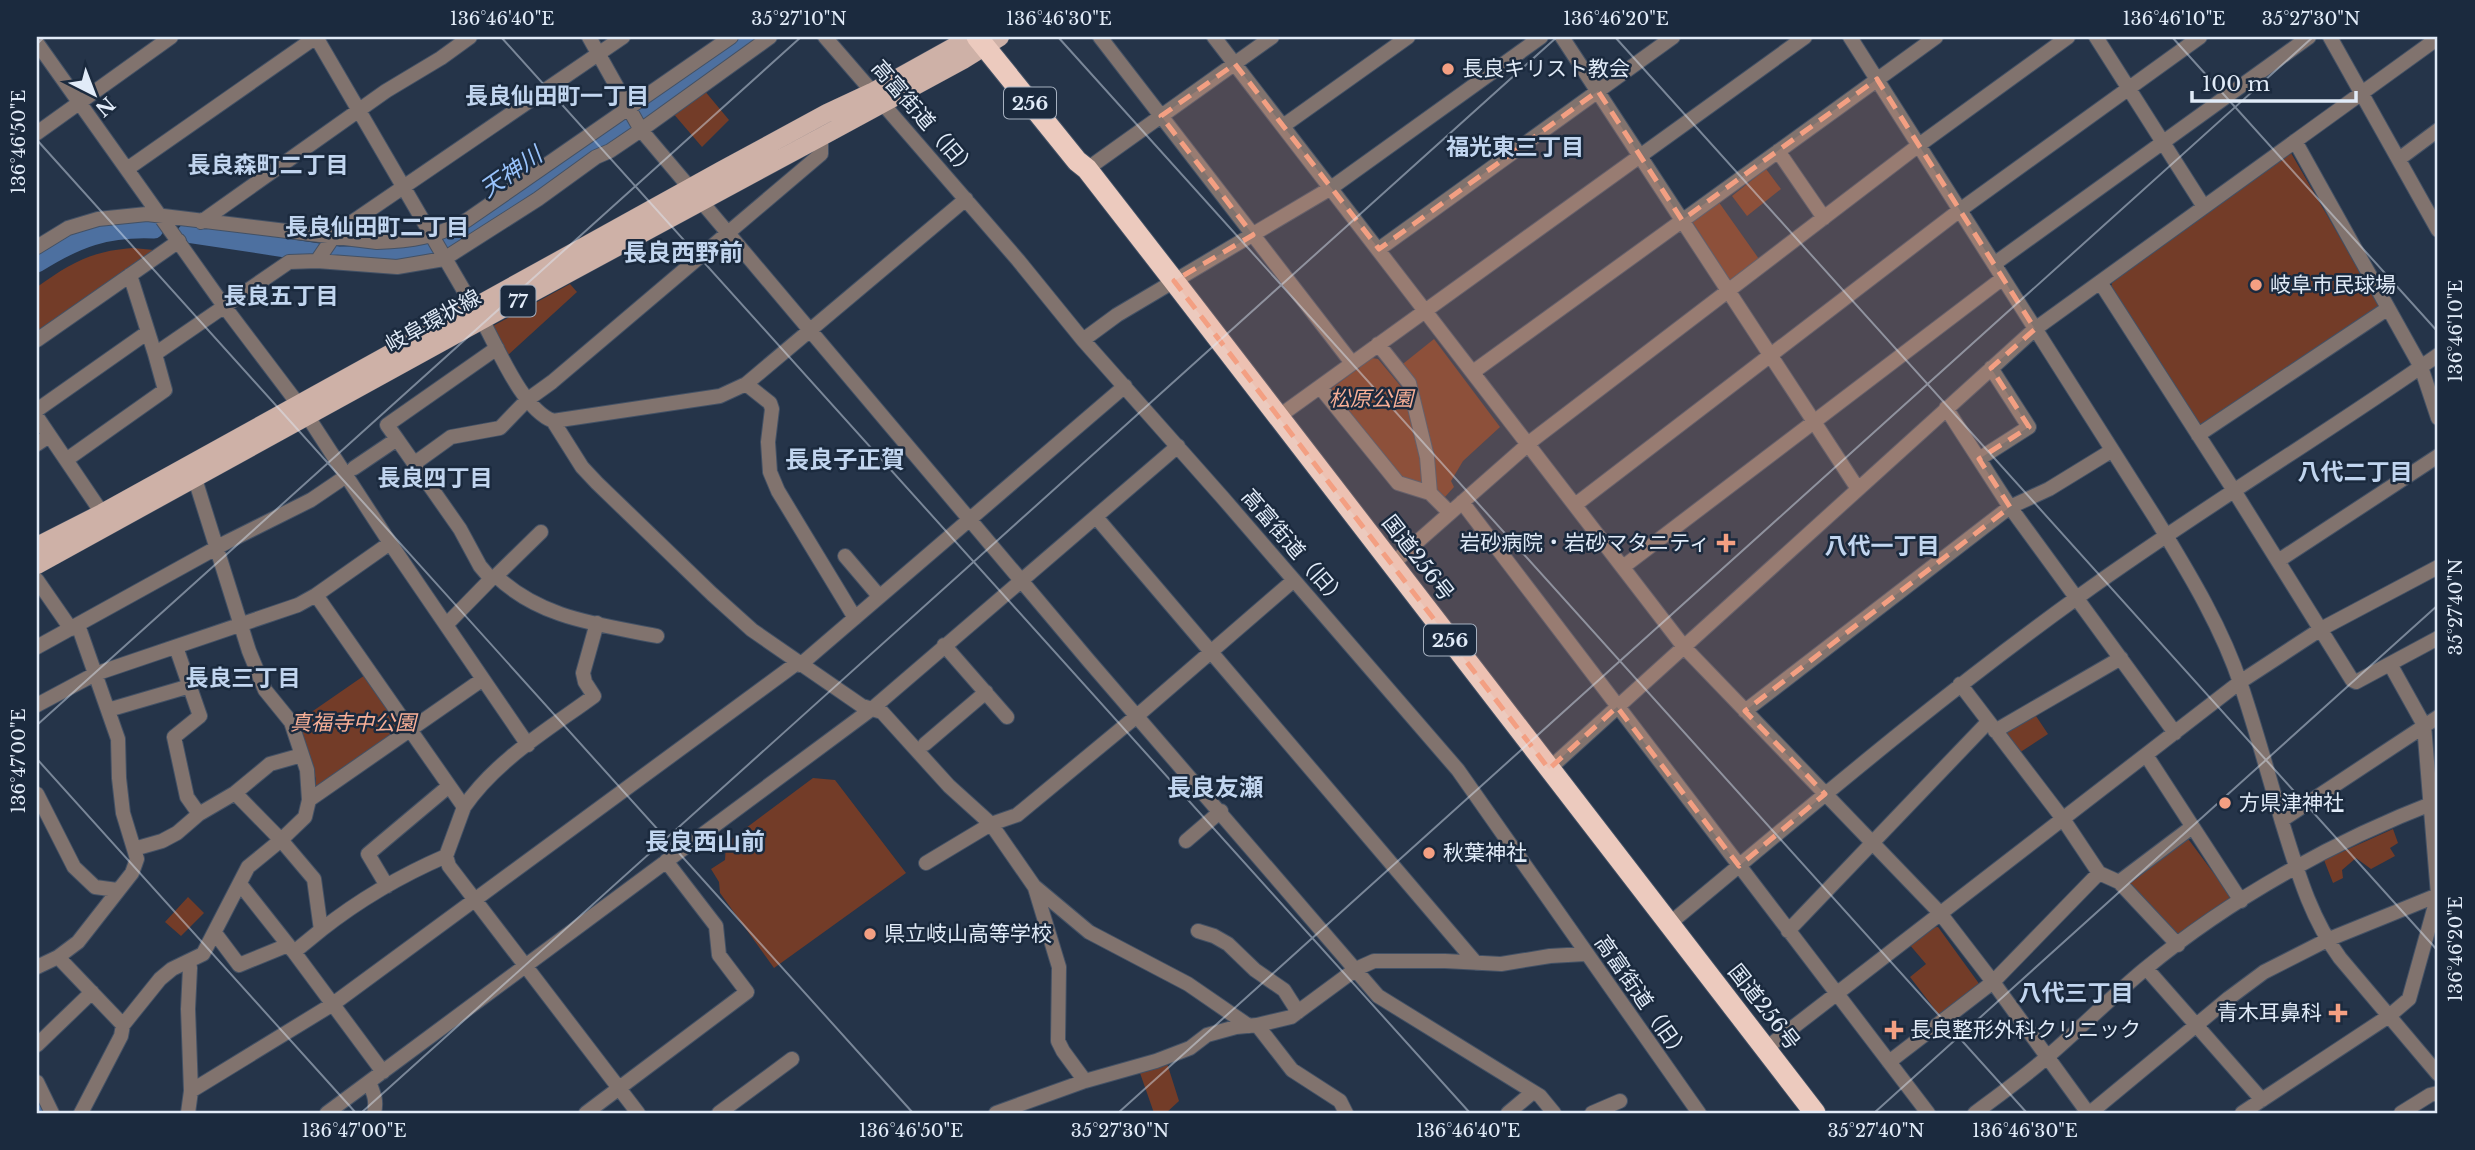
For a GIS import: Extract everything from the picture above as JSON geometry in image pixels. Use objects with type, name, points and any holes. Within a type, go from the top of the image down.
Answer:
[{"type":"highway","name":"国道256号","points":[[987,39],[1077,161],[1086,168],[1174,281],[1815,1113]]},
{"type":"main road","name":"岐阜環状線","points":[[696,195],[821,137],[877,98],[987,39]]},
{"type":"main road","name":"岐阜環状線","points":[[37,545],[303,410],[696,195],[827,113],[877,98]]},
{"type":"main road","name":"岐阜環状線","points":[[37,565],[107,524],[195,479],[303,410]]},
{"type":"street","points":[[37,133],[171,37]]},
{"type":"street","points":[[127,169],[316,37],[527,400],[553,421],[720,396],[746,384],[966,199]]},
{"type":"street","points":[[201,222],[386,91],[449,53],[470,37]]},
{"type":"street","points":[[589,37],[641,130],[1378,996],[1533,1092],[1554,1113]]},
{"type":"street","points":[[317,259],[331,239],[623,37]]},
{"type":"street","points":[[37,247],[68,228],[98,219],[147,214],[164,219],[331,239],[377,242],[432,237],[467,220],[731,37]]},
{"type":"street","points":[[155,354],[289,262],[317,259],[397,267],[442,257],[538,199],[596,157],[610,151],[770,37]]},
{"type":"street","name":"高富街道（旧）","points":[[825,37],[966,199],[1083,340],[1458,770],[1699,1113]]},
{"type":"street","points":[[1100,37],[1352,363]]},
{"type":"street","points":[[1214,37],[1684,647],[1940,913],[2089,1113],[2264,972],[2327,940],[2438,895]]},
{"type":"street","points":[[1086,168],[1272,37]]},
{"type":"street","points":[[1283,126],[1408,37]]},
{"type":"street","points":[[1083,340],[1174,281],[1331,188],[1541,37]]},
{"type":"street","points":[[1562,37],[1858,489]]},
{"type":"street","points":[[1379,249],[1673,37]]},
{"type":"street","points":[[1278,417],[1805,37]]},
{"type":"street","points":[[1850,37],[2204,600],[2240,682],[2296,868],[2312,911],[2327,940],[2368,994],[2438,1074]]},
{"type":"street","points":[[1473,372],[1936,37]]},
{"type":"street","points":[[1391,565],[1527,444],[1919,145],[2068,37]]},
{"type":"street","points":[[2096,37],[2204,207]]},
{"type":"street","points":[[1574,505],[1960,210],[2200,37]]},
{"type":"street","points":[[1994,264],[2309,37]]},
{"type":"street","points":[[2330,37],[2399,159],[2434,211],[2438,230]]},
{"type":"street","points":[[1549,769],[2035,329],[2438,38]]},
{"type":"street","points":[[37,43],[224,306],[303,410],[528,745]]},
{"type":"street","points":[[2399,159],[2438,130]]},
{"type":"street","points":[[415,463],[451,437],[500,428],[527,400],[552,382],[821,154],[821,137]]},
{"type":"street","points":[[2295,141],[2421,367],[2438,418]]},
{"type":"street","points":[[1778,151],[1824,218]]},
{"type":"street","points":[[37,340],[179,241]]},
{"type":"street","points":[[66,460],[166,390],[130,275]]},
{"type":"street","points":[[1623,567],[2003,278]]},
{"type":"street","points":[[2100,282],[2352,680],[2356,682],[2438,638]]},
{"type":"street","points":[[2198,435],[2387,309]]},
{"type":"street","points":[[37,410],[148,332]]},
{"type":"street","points":[[1378,344],[1409,383],[1427,457],[1430,493]]},
{"type":"street","points":[[497,348],[387,425],[493,578],[513,592],[556,614],[657,636]]},
{"type":"street","points":[[1669,924],[1960,684],[2077,597],[2233,489],[2438,355]]},
{"type":"street","points":[[1979,459],[2029,427],[1991,368]]},
{"type":"street","points":[[746,384],[770,403],[772,409],[768,442],[770,472],[778,491],[855,618]]},
{"type":"street","points":[[191,1091],[333,1004],[799,664],[1125,386]]},
{"type":"street","points":[[1320,387],[1398,483],[1430,493],[1450,513]]},
{"type":"street","points":[[1946,408],[2010,507],[2175,733]]},
{"type":"street","points":[[37,417],[102,513]]},
{"type":"street","points":[[553,421],[582,467],[631,517],[752,630],[862,706],[882,712],[949,786],[990,824],[1034,886],[1089,932],[1188,984],[1253,1026],[1292,1070],[1340,1101],[1346,1113]]},
{"type":"street","points":[[37,444],[49,436]]},
{"type":"street","points":[[354,468],[397,439]]},
{"type":"street","points":[[327,1113],[873,708],[1178,446]]},
{"type":"street","points":[[1745,711],[2010,507],[2049,489],[2111,451]]},
{"type":"street","points":[[2278,561],[2438,456]]},
{"type":"street","points":[[81,1113],[121,1036],[123,1025],[160,979],[172,969],[203,954],[248,867],[305,817],[309,800],[307,770],[291,722],[265,690],[241,625],[195,479]]},
{"type":"street","points":[[37,647],[311,500],[339,481]]},
{"type":"street","points":[[1462,502],[1928,1113]]},
{"type":"street","points":[[1096,517],[1476,963]]},
{"type":"street","points":[[446,625],[541,532]]},
{"type":"street","points":[[37,705],[95,674],[298,605],[390,543]]},
{"type":"street","points":[[845,556],[879,596]]},
{"type":"street","points":[[1765,1049],[2240,682],[2322,629],[2438,567]]},
{"type":"street","points":[[37,580],[75,627],[108,710],[118,738],[123,813],[137,859],[132,873],[78,942],[58,957],[37,967]]},
{"type":"street","points":[[926,863],[990,824],[1017,815],[1294,580]]},
{"type":"street","points":[[316,595],[464,807]]},
{"type":"street","points":[[597,624],[583,673],[594,696],[498,767],[474,792],[464,807],[446,856],[449,866],[638,1113]]},
{"type":"street","points":[[944,645],[1007,717]]},
{"type":"street","points":[[176,647],[200,716],[174,737],[187,797],[199,814]]},
{"type":"street","points":[[1788,931],[1992,726],[2121,658]]},
{"type":"street","points":[[2242,1113],[2389,1016],[2409,999],[2438,895],[2435,802],[2424,725],[2390,664]]},
{"type":"street","points":[[309,800],[483,679]]},
{"type":"street","points":[[1960,684],[2063,819],[2099,873],[2119,882],[2178,945]]},
{"type":"street","points":[[108,710],[190,687]]},
{"type":"street","points":[[925,744],[986,692]]},
{"type":"street","points":[[2282,820],[2438,717]]},
{"type":"street","points":[[134,849],[162,841],[177,833],[199,814],[235,793],[270,764],[302,755]]},
{"type":"street","points":[[2146,755],[2241,901]]},
{"type":"street","points":[[387,886],[369,855],[449,786]]},
{"type":"street","points":[[235,793],[314,879],[321,930]]},
{"type":"street","points":[[37,794],[74,867],[95,887],[117,890]]},
{"type":"street","points":[[1975,1113],[2047,1058],[2146,968],[2241,901],[2355,837],[2435,802]]},
{"type":"street","points":[[1186,841],[1221,811]]},
{"type":"street","points":[[2119,882],[2192,827]]},
{"type":"street","points":[[215,933],[239,965],[291,949],[346,910],[446,856]]},
{"type":"street","points":[[586,1113],[747,992],[719,955],[716,926],[666,861]]},
{"type":"street","points":[[1889,1062],[1993,982],[2099,873]]},
{"type":"street","points":[[240,884],[383,1072]]},
{"type":"street","points":[[1034,886],[1059,967],[1058,1041],[1085,1081]]},
{"type":"street","points":[[1198,932],[1214,936],[1228,944],[1255,970],[1284,989],[1298,1012]]},
{"type":"street","points":[[996,1113],[1085,1081],[1156,1061],[1190,1048],[1207,1035],[1291,1017],[1356,969],[1374,961],[1501,964],[1550,956],[1585,954]]},
{"type":"street","points":[[58,957],[123,1025]]},
{"type":"street","points":[[188,1113],[191,1091],[189,962]]},
{"type":"street","points":[[2146,968],[2262,1100]]},
{"type":"street","points":[[37,1045],[92,992]]},
{"type":"street","points":[[719,1113],[792,1059]]},
{"type":"street","points":[[37,1082],[52,1113]]},
{"type":"street","points":[[369,1082],[375,1095],[374,1113]]},
{"type":"street","points":[[1508,1113],[1533,1092]]},
{"type":"street","points":[[2404,1113],[2438,1093]]},
{"type":"street","points":[[1592,1113],[1620,1101]]},
{"type":"highlighted area","points":[[1235,64],[1379,249],[1598,91],[1682,220],[1877,79],[2035,329],[1991,368],[2029,427],[1979,459],[2010,507],[1745,711],[1825,794],[1739,866],[1617,707],[1549,769],[1391,565],[1174,281],[1253,235],[1161,116]]},
{"type":"green space","points":[[704,90],[729,120],[702,147],[672,112]]},
{"type":"green space","name":"岐阜市民球場","points":[[2291,153],[2382,310],[2199,426],[2111,289],[2112,283],[2144,257]]},
{"type":"green space","points":[[1766,169],[1781,189],[1747,216],[1732,196]]},
{"type":"green space","points":[[1718,201],[1759,259],[1730,280],[1692,221]]},
{"type":"green space","points":[[133,248],[154,250],[37,332],[37,287],[60,271],[93,255]]},
{"type":"green space","points":[[570,284],[577,292],[508,355],[491,327]]},
{"type":"green space","points":[[1434,339],[1500,427],[1463,461],[1451,481],[1454,487],[1444,498],[1434,490],[1399,367]]},
{"type":"green space","name":"松原公園","points":[[1372,358],[1378,359],[1403,389],[1426,484],[1393,480],[1336,405],[1331,389]]},
{"type":"green space","name":"真福寺中公園","points":[[365,675],[401,726],[400,731],[319,788],[315,787],[316,779],[297,722]]},
{"type":"green space","points":[[2034,713],[2048,734],[2019,753],[2005,734]]},
{"type":"green space","points":[[813,778],[835,780],[906,873],[774,968],[720,893],[719,882],[711,869],[725,860],[726,843]]},
{"type":"green space","points":[[2393,829],[2398,843],[2390,848],[2395,856],[2371,869],[2356,858],[2342,870],[2343,878],[2333,883],[2324,860]]},
{"type":"green space","points":[[2186,836],[2232,898],[2178,938],[2127,884]]},
{"type":"green space","points":[[188,897],[204,913],[181,936],[165,922]]},
{"type":"green space","points":[[1938,927],[1980,985],[1940,1016],[1910,977],[1926,964],[1909,944],[1929,928]]},
{"type":"green space","points":[[1166,1060],[1179,1101],[1166,1113],[1154,1113],[1140,1073]]},
{"type":"waterway","name":"天神川","points":[[187,233],[338,256],[408,255],[460,237],[634,119],[748,37]]},
{"type":"waterway","name":"天神川","points":[[37,263],[92,236],[121,230],[154,229]]},
{"type":"waterway","name":"天神川","points":[[37,1098],[44,1113]]},
{"type":"place","name":"長良キリスト教会","points":[[1448,69]]},
{"type":"place","name":"岐阜市民球場","points":[[2256,285]]},
{"type":"place","name":"岩砂病院・岩砂マタニティ","points":[[1726,543]]},
{"type":"place","name":"方県津神社","points":[[2225,803]]},
{"type":"place","name":"秋葉神社","points":[[1429,853]]},
{"type":"place","name":"県立岐山高等学校","points":[[870,934]]},
{"type":"place","name":"青木耳鼻科","points":[[2338,1013]]},
{"type":"place","name":"長良整形外科クリニック","points":[[1894,1030]]},
{"type":"district","name":"長良仙田町一丁目","points":[[557,96]]},
{"type":"district","name":"福光東三丁目","points":[[1515,147]]},
{"type":"district","name":"長良森町二丁目","points":[[268,165]]},
{"type":"district","name":"長良仙田町二丁目","points":[[377,227]]},
{"type":"district","name":"長良西野前","points":[[683,252]]},
{"type":"district","name":"長良五丁目","points":[[281,296]]},
{"type":"district","name":"長良子正賀","points":[[845,459]]},
{"type":"district","name":"八代二丁目","points":[[2355,472]]},
{"type":"district","name":"長良四丁目","points":[[435,478]]},
{"type":"district","name":"八代一丁目","points":[[1882,546]]},
{"type":"district","name":"長良三丁目","points":[[243,678]]},
{"type":"district","name":"長良友瀬","points":[[1215,787]]},
{"type":"district","name":"長良西山前","points":[[705,841]]},
{"type":"district","name":"八代三丁目","points":[[2076,993]]}]
